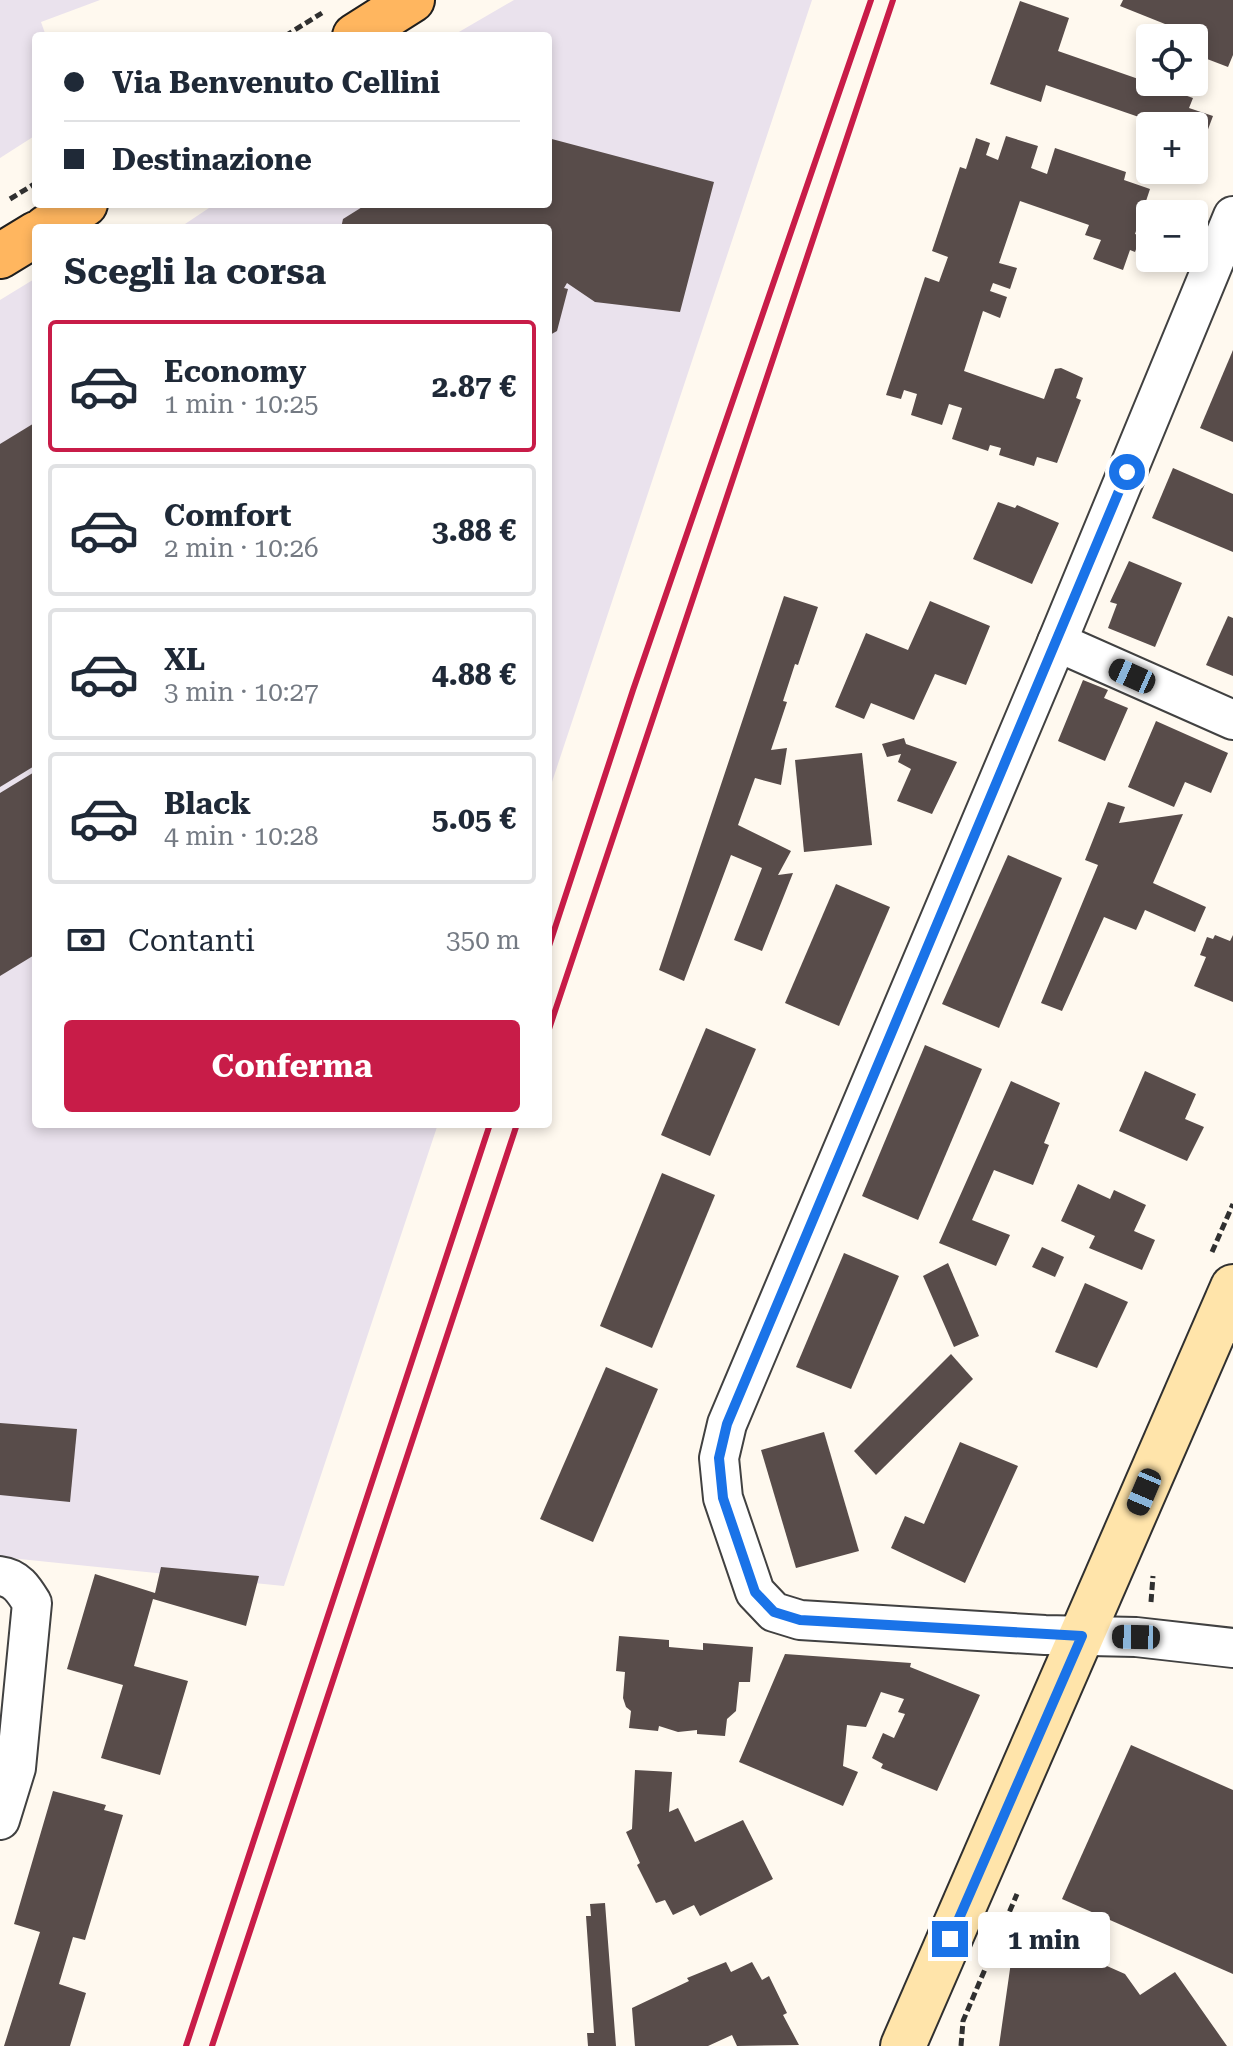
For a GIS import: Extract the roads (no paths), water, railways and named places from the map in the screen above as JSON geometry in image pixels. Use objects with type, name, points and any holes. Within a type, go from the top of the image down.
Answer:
[{"type":"main road","points":[[344,22],[412,0]]},
{"type":"main road","points":[[52,224],[78,208]]},
{"type":"main road","points":[[0,256],[32,236]]},
{"type":"main road","points":[[903,2046],[1233,1287]]},
{"type":"main road","points":[[932,2046],[938,1967]]},
{"type":"street","points":[[1233,216],[733,1409],[719,1458],[723,1498],[755,1592],[774,1612],[800,1620],[1136,1637],[1233,1648]]},
{"type":"street","points":[[1057,642],[1233,720]]},
{"type":"street","points":[[0,1820],[16,1768],[32,1603],[11,1581]]},
{"type":"railway","points":[[552,937],[633,690],[871,0]]},
{"type":"railway","points":[[552,1020],[893,0]]},
{"type":"railway","points":[[186,2046],[489,1128]]},
{"type":"railway","points":[[212,2046],[516,1128]]}]
